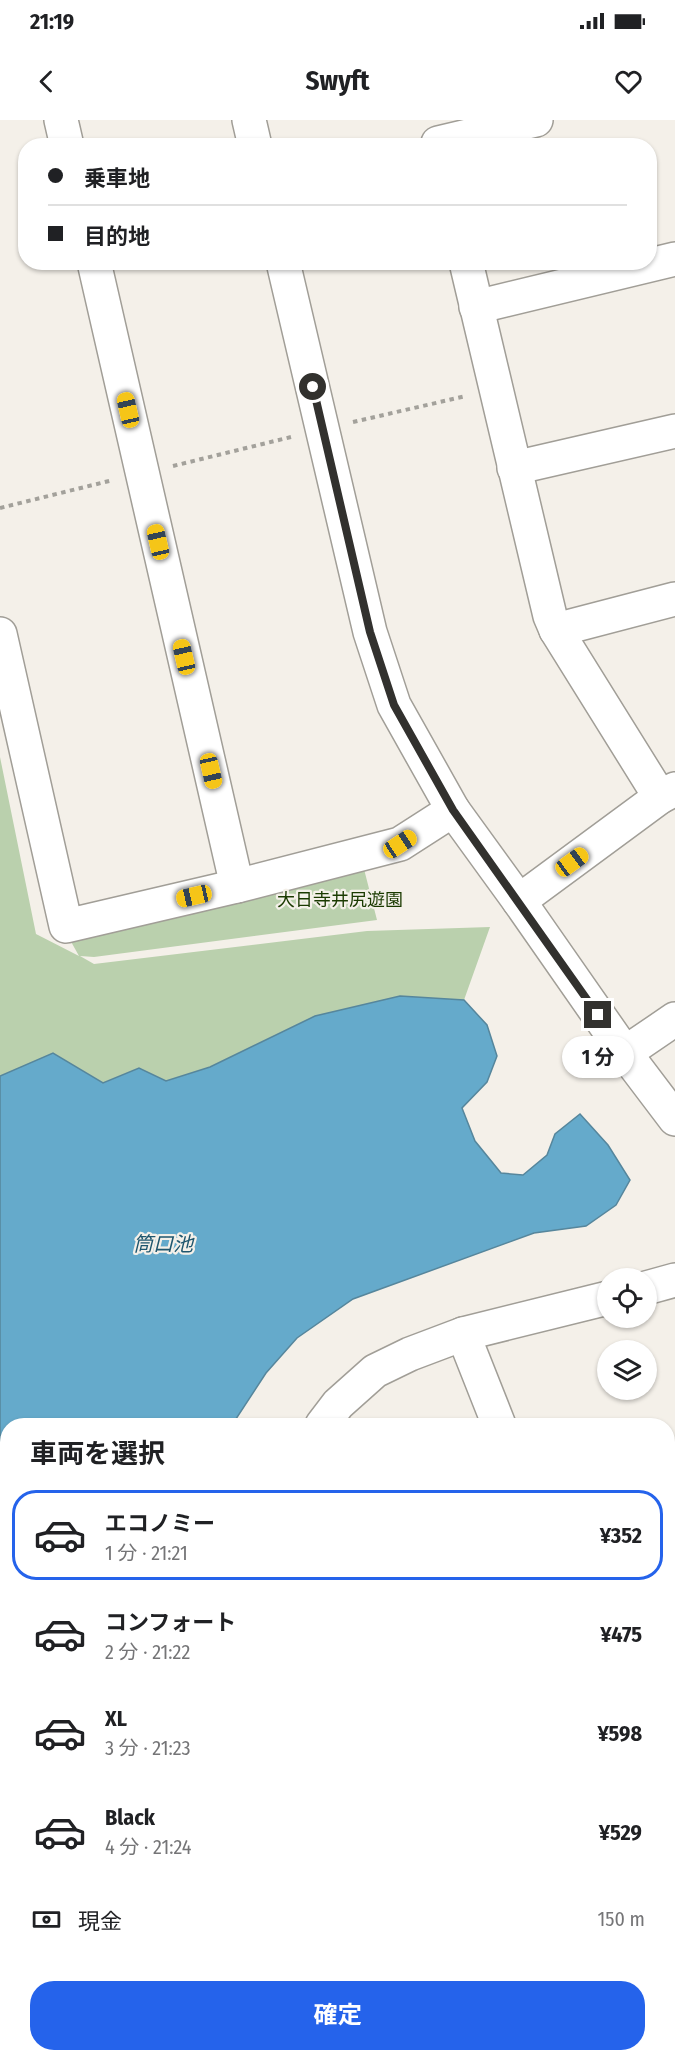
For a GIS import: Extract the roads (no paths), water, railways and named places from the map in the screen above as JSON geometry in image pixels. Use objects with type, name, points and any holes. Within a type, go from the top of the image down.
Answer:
[{"type":"street","points":[[61,120],[65,138]]},
{"type":"street","points":[[249,120],[253,138]]},
{"type":"street","points":[[436,136],[536,120]]},
{"type":"street","points":[[657,263],[675,259]]},
{"type":"street","points":[[96,270],[237,886]]},
{"type":"street","points":[[285,270],[370,632],[394,705],[453,810],[625,1053],[675,1119]]},
{"type":"street","points":[[468,270],[550,616],[556,630],[668,793],[519,901]]},
{"type":"street","points":[[476,307],[629,270]]},
{"type":"street","points":[[514,468],[675,431]]},
{"type":"street","points":[[556,630],[675,600]]},
{"type":"street","points":[[0,634],[5,678],[66,926],[237,886],[400,844],[453,810]]},
{"type":"street","points":[[625,1053],[675,1019]]},
{"type":"street","points":[[657,1285],[675,1280]]},
{"type":"street","points":[[327,1418],[338,1404],[375,1371],[410,1354],[463,1334],[597,1301]]},
{"type":"street","points":[[463,1334],[496,1418]]},
{"type":"water","name":"筒口池","points":[[400,996],[464,1000],[487,1025],[497,1056],[487,1082],[462,1108],[475,1141],[501,1173],[523,1175],[547,1155],[555,1134],[580,1114],[608,1145],[630,1180],[616,1205],[586,1226],[534,1233],[353,1299],[297,1338],[266,1373],[237,1418],[0,1418],[0,1076],[53,1053],[103,1083],[139,1068],[166,1081],[210,1067],[315,1016]]},
{"type":"park label","name":"大日寺井尻遊園","points":[[340,900]]}]
